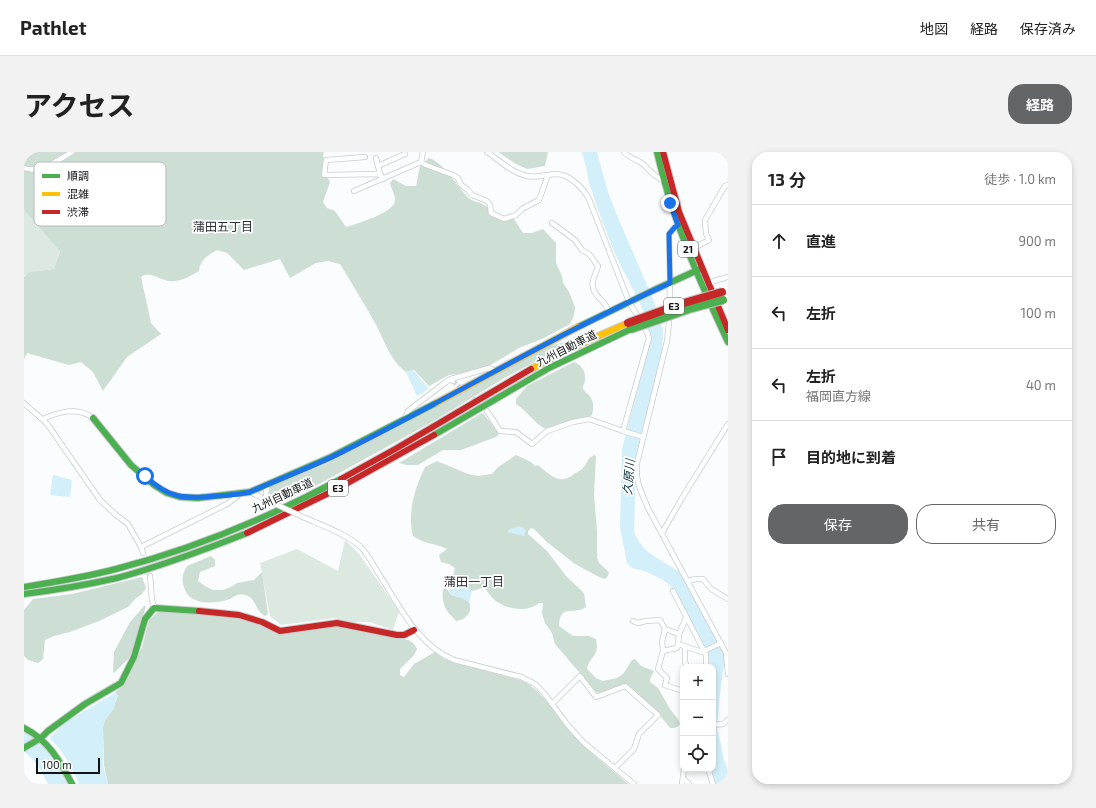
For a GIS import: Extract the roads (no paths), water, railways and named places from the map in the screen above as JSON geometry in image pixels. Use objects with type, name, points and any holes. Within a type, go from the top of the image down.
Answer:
[{"type":"main road","name":"21","points":[[657,152],[663,180],[678,225],[691,250]]},
{"type":"main road","name":"21","points":[[662,152],[691,250],[728,342]]},
{"type":"main road","name":"21","points":[[699,270],[709,284],[724,312],[728,330]]},
{"type":"main road","points":[[93,418],[112,444],[135,468],[159,488],[179,497],[191,498],[250,492],[340,452],[405,419],[553,339],[699,270]]},
{"type":"main road","name":"九州自動車道","points":[[24,587],[92,576],[141,563],[212,538],[266,516],[373,461],[546,361],[598,336],[629,326],[679,305],[725,296]]},
{"type":"main road","name":"九州自動車道","points":[[24,594],[94,583],[142,570],[209,547],[269,522],[377,467],[550,368],[629,326]]},
{"type":"main road","points":[[24,748],[39,739],[85,704],[121,683],[134,657],[145,619],[154,608],[239,615],[262,622],[280,631],[287,632],[337,623],[396,635],[404,635],[414,630]]},
{"type":"main road","points":[[24,728],[51,748],[61,762],[72,784]]},
{"type":"street","points":[[53,162],[72,152]]},
{"type":"street","points":[[421,162],[423,152]]},
{"type":"street","points":[[487,152],[511,169],[520,173],[528,176],[559,174],[573,181],[586,192],[629,302],[649,338],[623,431]]},
{"type":"street","points":[[624,152],[626,155],[642,163],[658,178],[663,180]]},
{"type":"street","points":[[378,166],[405,154]]},
{"type":"street","points":[[365,157],[326,160],[324,175],[380,174]]},
{"type":"street","points":[[376,158],[382,179]]},
{"type":"street","points":[[421,162],[458,178],[461,185],[472,195],[487,201],[490,205],[491,213],[504,219],[516,215],[522,209],[539,200],[548,175]]},
{"type":"street","points":[[354,191],[421,162]]},
{"type":"street","points":[[24,168],[34,171]]},
{"type":"street","points":[[691,250],[709,240],[706,234],[705,220],[725,186],[728,185]]},
{"type":"street","points":[[552,223],[575,240],[582,250],[589,254],[598,266],[592,282],[593,292],[606,305],[609,312]]},
{"type":"street","points":[[678,225],[669,234],[670,283],[668,337],[641,436],[636,472],[638,485],[648,508],[726,653],[728,672]]},
{"type":"street","points":[[709,284],[728,277]]},
{"type":"street","points":[[405,419],[408,411],[452,380],[489,368],[494,371]]},
{"type":"street","points":[[24,403],[37,415],[44,419],[100,500],[128,524],[143,553]]},
{"type":"street","points":[[44,419],[56,414],[76,411],[88,414],[93,418]]},
{"type":"street","points":[[487,411],[500,431],[516,432],[532,444],[547,431],[584,419],[598,421],[623,431],[641,436]]},
{"type":"street","points":[[662,533],[728,424]]},
{"type":"street","points":[[267,484],[266,494],[269,501]]},
{"type":"street","points":[[250,492],[303,516],[347,538],[360,547],[369,558],[414,630],[435,649],[446,657],[528,680],[544,693],[567,724],[583,742],[634,784]]},
{"type":"street","points":[[141,547],[228,504],[240,494]]},
{"type":"street","points":[[150,576],[151,594],[154,608]]},
{"type":"street","points":[[688,581],[696,578],[703,579],[711,589],[727,597]]},
{"type":"street","points":[[673,591],[706,655],[706,664]]},
{"type":"street","points":[[663,651],[677,648],[679,634],[686,618]]},
{"type":"street","points":[[633,621],[638,623],[660,620],[665,629],[679,634]]},
{"type":"street","points":[[665,629],[662,642],[663,651],[658,669],[667,678],[665,685],[680,690]]},
{"type":"street","points":[[678,644],[702,652],[721,643]]},
{"type":"street","points":[[685,647],[686,664]]},
{"type":"street","points":[[552,704],[580,676],[596,697],[625,686],[658,716],[639,734],[634,749],[615,768]]},
{"type":"street","points":[[716,724],[728,720]]},
{"type":"street","points":[[682,784],[684,772]]},
{"type":"street","points":[[709,772],[713,784]]},
{"type":"street","points":[[683,778],[690,784]]},
{"type":"water","name":"久原川","points":[[582,152],[597,152],[608,192],[653,299],[663,330],[662,351],[636,455],[634,532],[638,541],[648,552],[680,573],[724,651],[725,658],[717,728],[728,771],[728,784],[716,784],[712,772],[716,772],[716,664],[708,664],[709,659],[707,653],[671,586],[647,572],[632,568],[627,563],[620,527],[622,449],[651,338],[649,327],[641,305],[614,251],[601,217],[589,182]]},
{"type":"water","points":[[413,370],[429,389],[417,396],[406,372]]},
{"type":"water","points":[[53,475],[72,480],[70,497],[50,495]]},
{"type":"water","points":[[520,526],[526,530],[524,536],[507,532],[510,529]]},
{"type":"water","points":[[454,584],[466,585],[472,591],[469,602],[449,593]]},
{"type":"water","points":[[115,693],[118,695],[113,710],[105,720],[103,727],[103,765],[108,784],[79,784],[63,754],[50,739],[64,723]]},
{"type":"water","points":[[24,732],[45,748],[60,768],[68,784],[48,784],[38,766],[24,751]]},
{"type":"tunnel","points":[[453,381],[477,402]]},
{"type":"district","name":"蒲田五丁目","points":[[223,226]]},
{"type":"district","name":"蒲田一丁目","points":[[474,581]]}]
